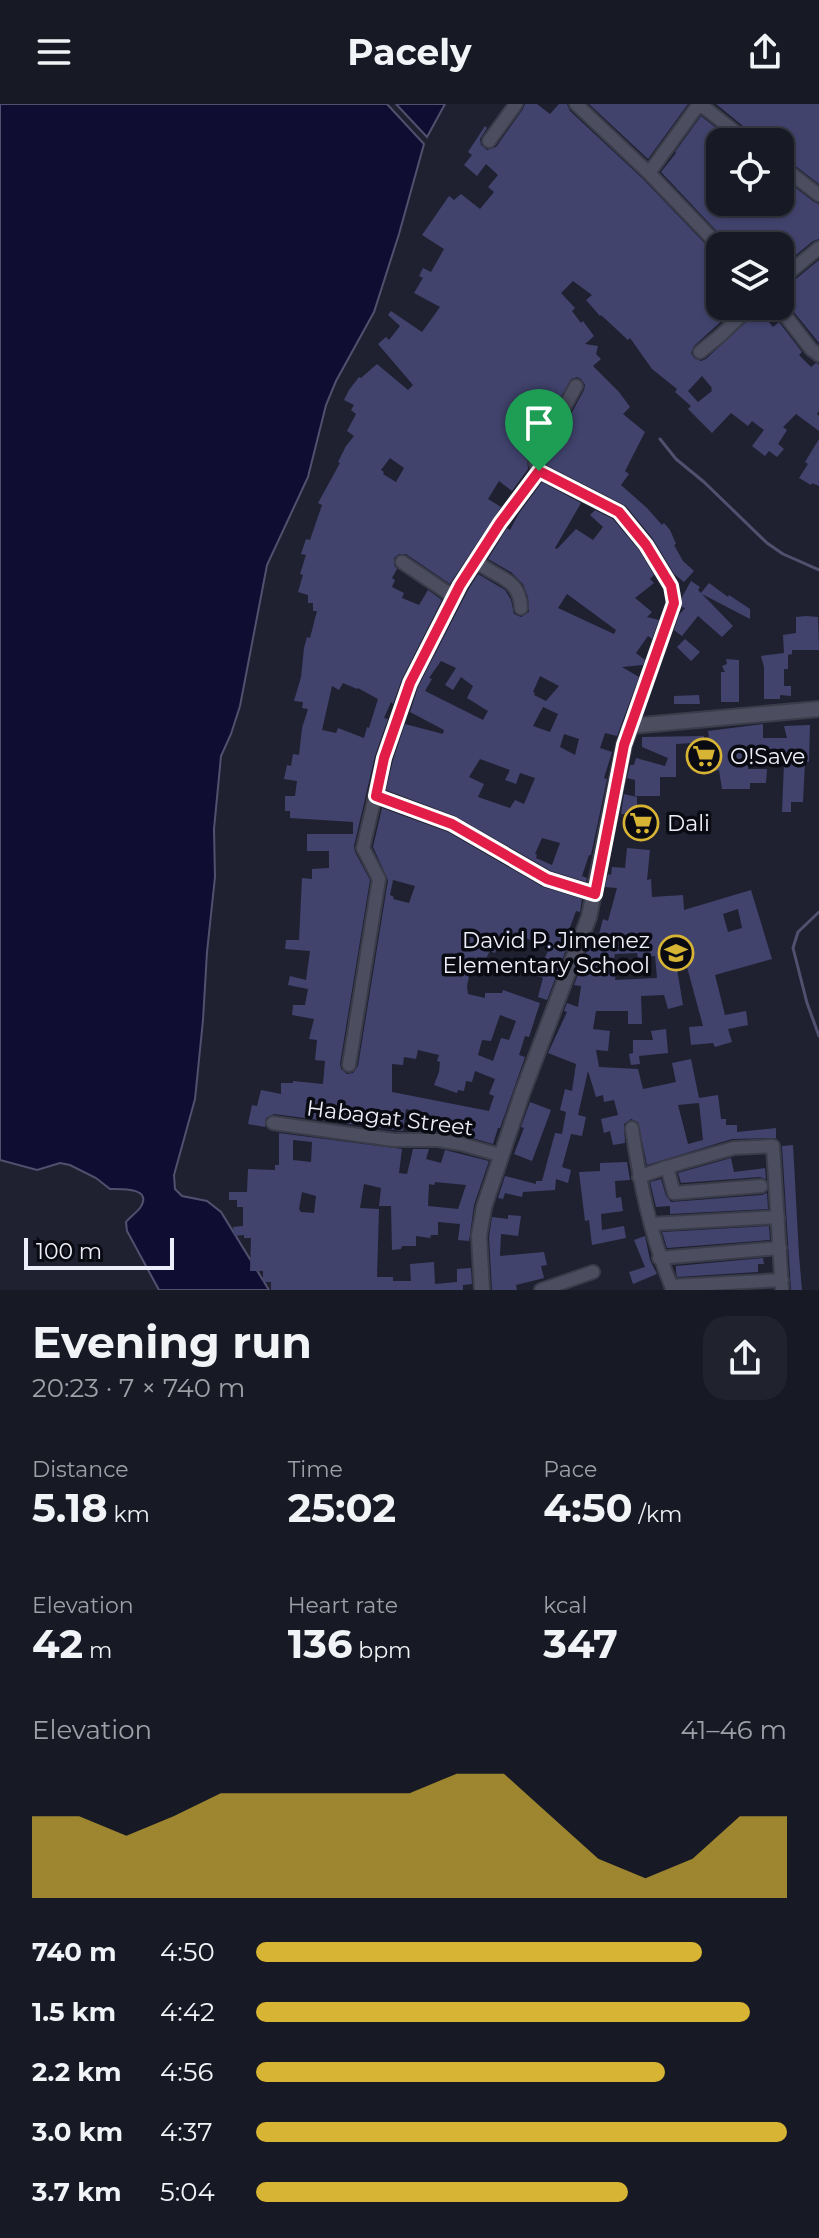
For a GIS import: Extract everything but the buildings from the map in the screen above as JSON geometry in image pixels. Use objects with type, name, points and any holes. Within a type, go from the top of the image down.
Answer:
[{"type":"street","points":[[489,141],[516,104]]},
{"type":"street","points":[[576,104],[706,232]]},
{"type":"street","points":[[649,173],[700,104],[730,128]]},
{"type":"street","points":[[794,176],[819,195]]},
{"type":"street","points":[[794,269],[819,248]]},
{"type":"street","points":[[700,352],[737,320]]},
{"type":"street","points":[[789,320],[819,355]]},
{"type":"street","points":[[482,1290],[479,1255],[481,1221],[500,1155],[595,894],[624,745],[674,603],[671,586],[646,545],[619,512],[539,471],[535,461],[576,386]]},
{"type":"street","points":[[349,1065],[379,879],[363,848],[384,758],[410,683],[454,597],[500,523],[539,471]]},
{"type":"street","points":[[476,561],[511,583],[519,595],[521,608]]},
{"type":"street","points":[[402,562],[454,597]]},
{"type":"street","points":[[631,726],[819,709]]},
{"type":"street","points":[[376,796],[452,824],[547,879],[595,894]]},
{"type":"street","name":"Habagat Street","points":[[273,1123],[394,1140],[438,1140],[500,1155]]},
{"type":"street","points":[[632,1128],[639,1177],[659,1258],[672,1288],[782,1285],[773,1146],[734,1148],[639,1177]]},
{"type":"street","points":[[667,1167],[674,1193],[761,1186]]},
{"type":"street","points":[[651,1224],[778,1217]]},
{"type":"street","points":[[659,1258],[780,1248]]},
{"type":"street","points":[[541,1290],[593,1272]]},
{"type":"shaded area","points":[[0,104],[387,104],[424,144],[374,312],[336,381],[326,405],[308,477],[267,565],[240,706],[221,756],[214,829],[215,877],[195,1099],[174,1175],[175,1189],[182,1196],[207,1201],[221,1212],[269,1290],[159,1290],[127,1231],[126,1222],[140,1208],[143,1196],[128,1189],[110,1189],[70,1165],[60,1163],[37,1170],[0,1160]]},
{"type":"shaded area","points":[[396,104],[445,104],[427,137]]},
{"type":"waterway","points":[[660,439],[676,459],[767,543],[819,570]]},
{"type":"waterway","points":[[819,912],[798,932],[793,948],[819,1036]]},
{"type":"place","name":"O!Save","points":[[704,756]]},
{"type":"place","name":"Dali","points":[[641,823]]},
{"type":"place","name":"David P. Jimenez Elementary School","points":[[676,953]]},
{"type":"route","points":[[539,471],[619,512],[646,545],[671,586],[674,603],[624,745],[595,894],[547,879],[452,824],[376,796],[384,758],[410,683],[460,585],[500,523],[539,471]]}]
